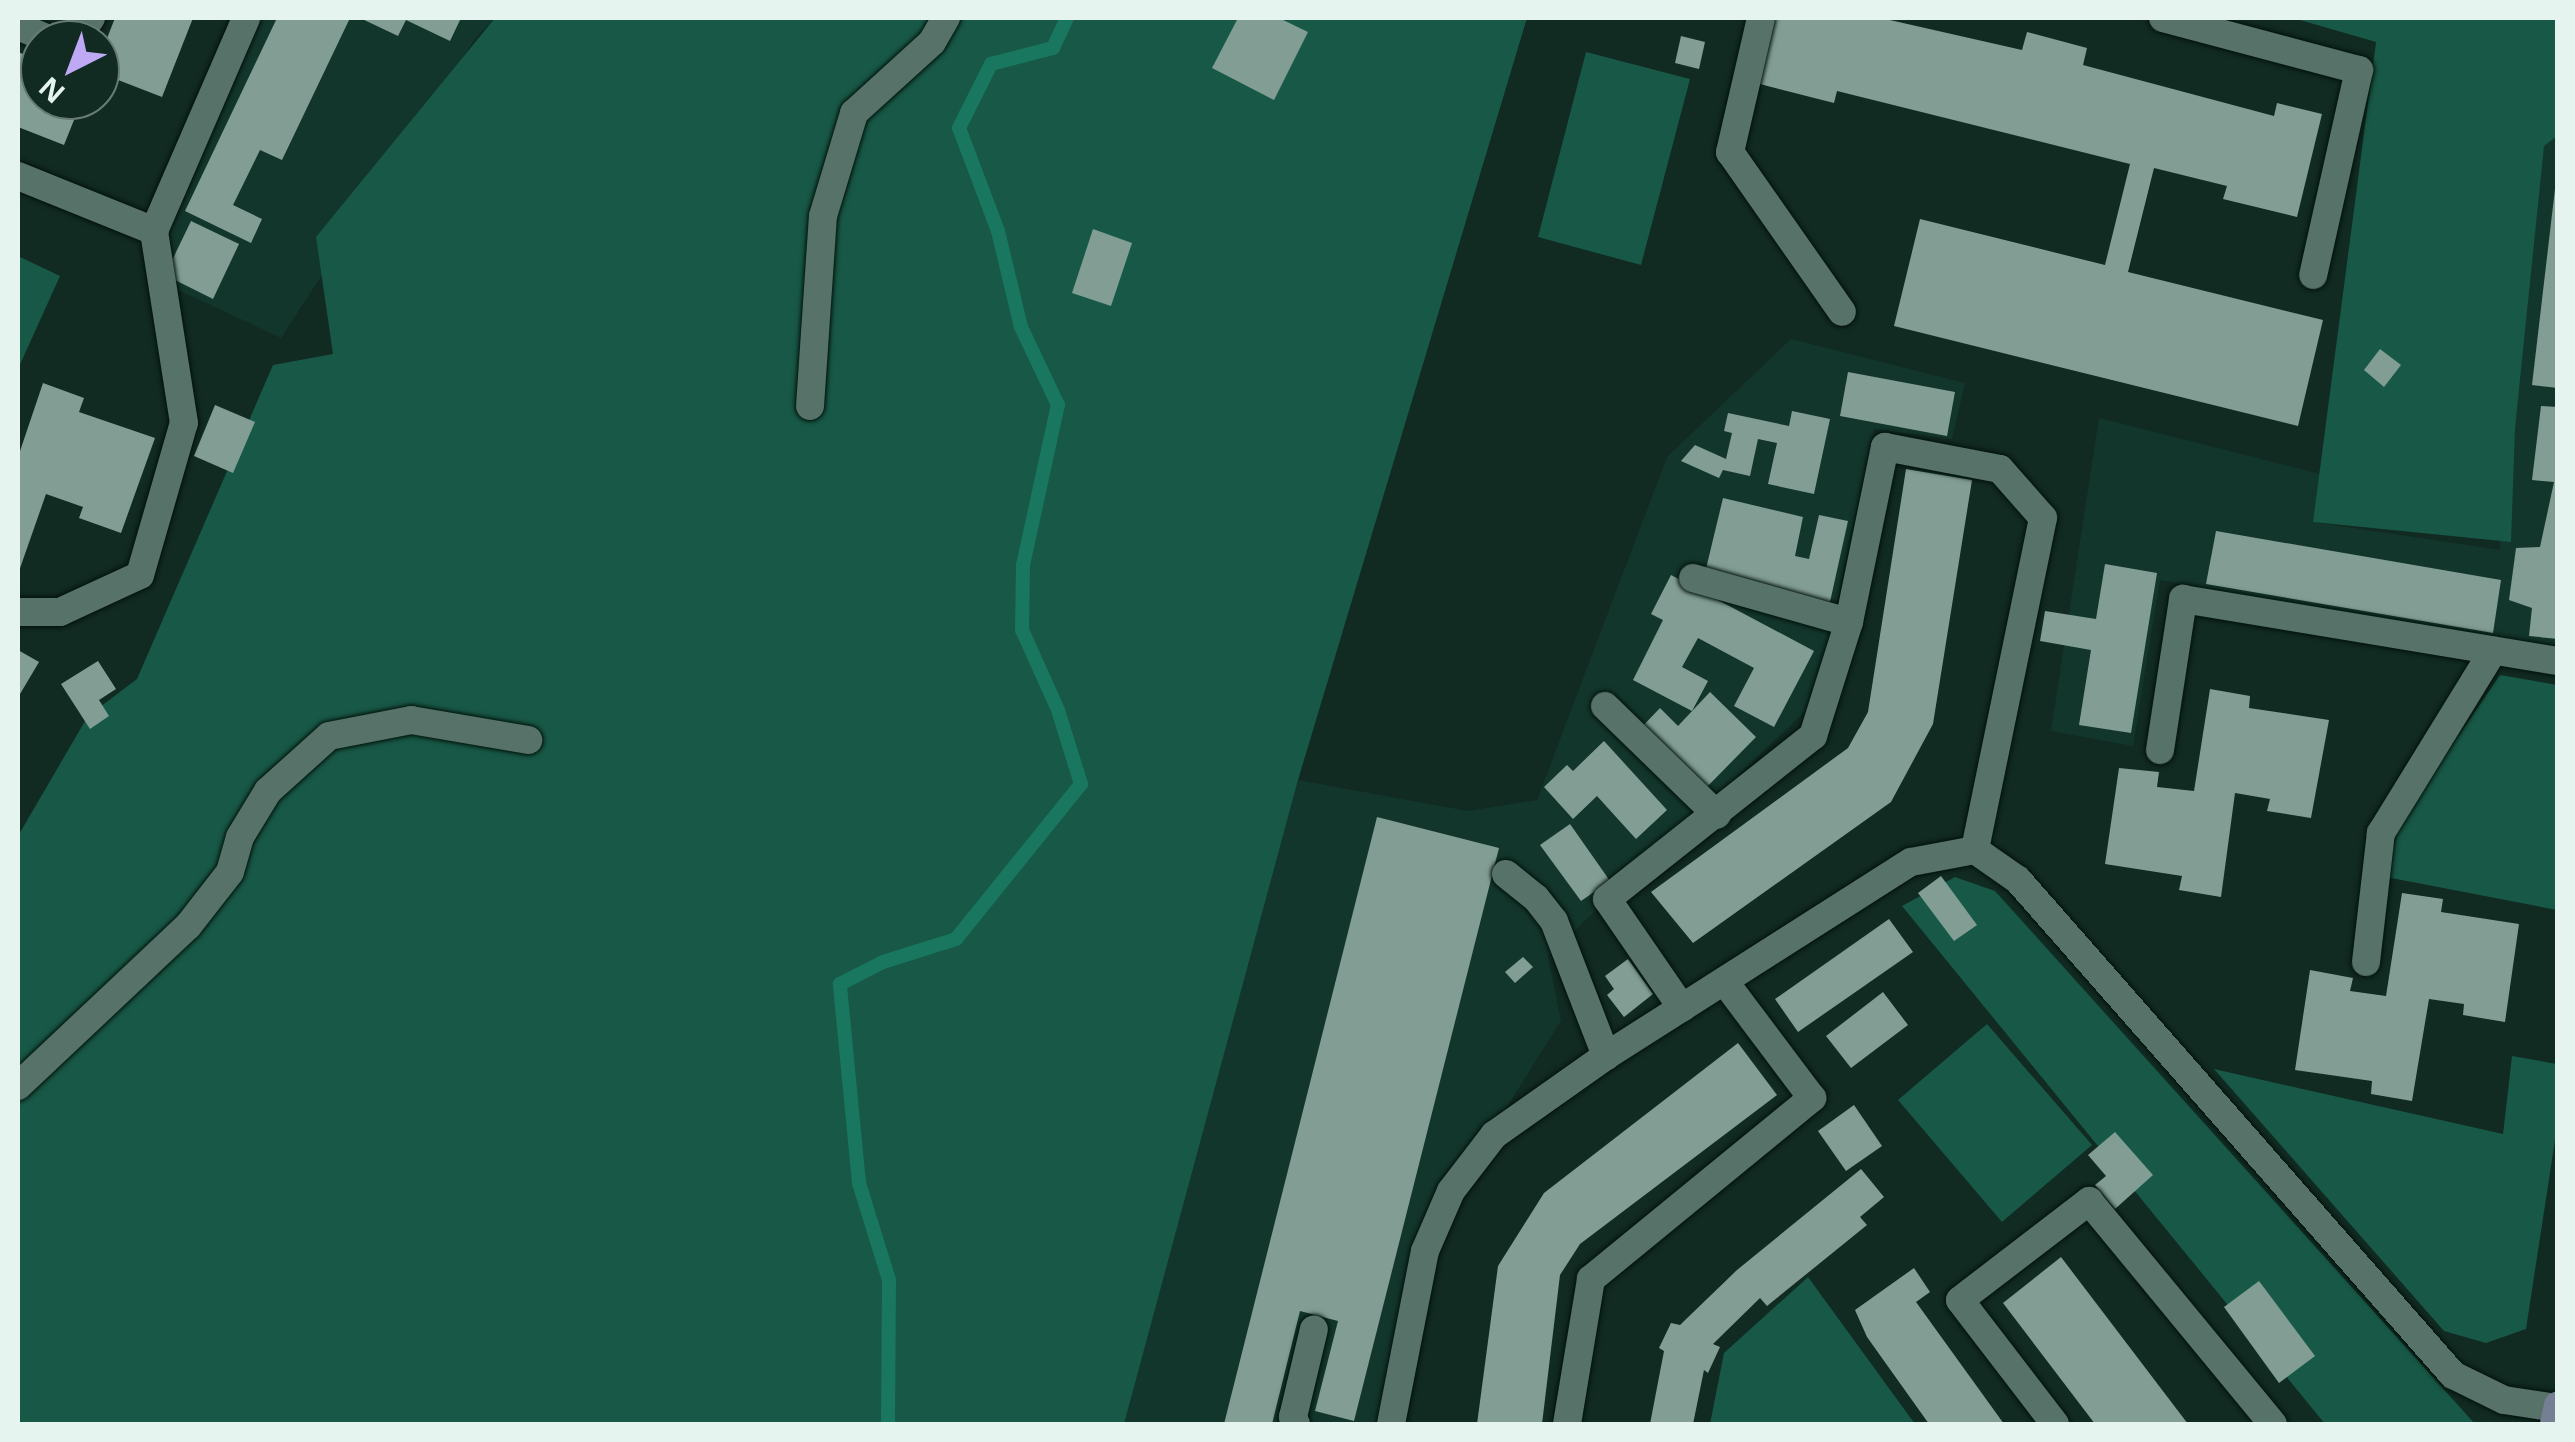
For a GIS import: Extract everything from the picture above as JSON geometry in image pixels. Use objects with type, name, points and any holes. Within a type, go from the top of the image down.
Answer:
[{"type":"main road","points":[[2554,1424],[2557,1406]]},
{"type":"street","points":[[18,612],[60,612],[140,575],[184,423],[154,231],[246,18]]},
{"type":"street","points":[[810,406],[823,216],[854,112],[932,42],[946,18]]},
{"type":"street","points":[[1761,18],[1730,152],[1842,312]]},
{"type":"street","points":[[2163,18],[2359,70],[2313,275]]},
{"type":"street","points":[[18,176],[154,231]]},
{"type":"street","points":[[1682,1008],[1606,900],[1813,736],[1849,622],[1885,447],[2000,469],[2043,518],[1975,850]]},
{"type":"street","points":[[1694,578],[1849,622]]},
{"type":"street","points":[[2160,750],[2183,599],[2558,661]]},
{"type":"street","points":[[2366,962],[2381,833],[2493,651]]},
{"type":"street","points":[[1605,706],[1717,815]]},
{"type":"street","points":[[18,1086],[188,926],[230,872],[240,837],[268,791],[329,736],[412,720],[528,740]]},
{"type":"street","points":[[1391,1424],[1425,1251],[1451,1191],[1494,1135],[1606,1056],[1910,862],[1975,850],[2018,880],[2454,1374],[2504,1400],[2557,1406]]},
{"type":"street","points":[[1506,874],[1536,898],[1554,921],[1606,1056]]},
{"type":"street","points":[[1566,1424],[1591,1278],[1812,1098],[1725,982]]},
{"type":"street","points":[[2055,1424],[1960,1300],[2090,1201],[2273,1424]]},
{"type":"street","points":[[1296,1424],[1293,1416],[1314,1329]]},
{"type":"shaded area","points":[[262,18],[495,18],[477,36],[281,338],[161,282],[172,215]]},
{"type":"shaded area","points":[[495,18],[1527,18],[1298,780],[1124,1424],[18,1424],[18,836],[88,716],[137,679],[273,365],[333,354],[316,237]]},
{"type":"shaded area","points":[[2293,18],[2557,18],[2557,136],[2544,146],[2515,428],[2511,542],[2313,522],[2376,42]]},
{"type":"shaded area","points":[[1586,52],[1690,79],[1641,265],[1538,237]]},
{"type":"shaded area","points":[[2557,100],[2557,647],[2505,642],[2160,580],[2133,746],[2051,731],[2099,418],[2321,474],[2314,522],[2500,550],[2499,435],[2535,109]]},
{"type":"shaded area","points":[[18,256],[60,276],[18,369]]},
{"type":"shaded area","points":[[1791,339],[1965,383],[1952,439],[1874,429],[1816,701],[1548,956],[1561,1021],[1417,1249],[1376,1424],[1124,1424],[1298,780],[1468,811],[1537,800],[1667,457]]},
{"type":"shaded area","points":[[2500,675],[2557,685],[2557,910],[2386,877],[2400,822]]},
{"type":"shaded area","points":[[1955,877],[1995,891],[2475,1424],[2325,1424],[1902,906]]},
{"type":"shaded area","points":[[1987,1024],[2092,1145],[2002,1222],[1898,1100]]},
{"type":"shaded area","points":[[2512,1056],[2557,1064],[2557,1127],[2526,1329],[2486,1343],[2444,1331],[2214,1069],[2503,1134]]},
{"type":"shaded area","points":[[1808,1277],[1915,1424],[1710,1424],[1724,1353]]},
{"type":"building","points":[[193,18],[162,97],[120,81],[120,20],[114,20]]},
{"type":"building","points":[[277,18],[350,18],[282,160],[260,150],[233,205],[262,219],[251,243],[185,211]]},
{"type":"building","points":[[360,18],[461,18],[450,41],[406,20],[398,36]]},
{"type":"building","points":[[1238,18],[1279,18],[1308,32],[1274,100],[1212,68]]},
{"type":"building","points":[[1772,18],[1881,18],[2022,50],[2027,32],[2087,48],[2083,65],[2274,116],[2277,103],[2322,114],[2297,217],[2223,199],[2227,186],[2154,168],[2128,272],[2323,320],[2298,426],[1894,326],[1920,219],[2105,265],[2130,164],[1837,91],[1834,103],[1756,83]]},
{"type":"building","points":[[1681,36],[1705,42],[1699,69],[1675,63]]},
{"type":"building","points":[[18,52],[20,120],[74,120],[64,145],[18,127]]},
{"type":"building","points":[[2558,189],[2558,388],[2532,385]]},
{"type":"building","points":[[191,221],[239,244],[213,299],[165,275]]},
{"type":"building","points":[[1093,229],[1132,243],[1111,306],[1072,293]]},
{"type":"building","points":[[2380,349],[2401,365],[2384,387],[2364,370]]},
{"type":"building","points":[[1848,372],[1955,392],[1947,436],[1840,416]]},
{"type":"building","points":[[43,383],[84,398],[79,412],[155,438],[121,533],[79,518],[83,507],[46,494],[18,574],[18,457]]},
{"type":"building","points":[[215,405],[255,422],[233,473],[194,456]]},
{"type":"building","points":[[2541,406],[2558,407],[2558,639],[2529,636],[2532,608],[2509,600],[2516,548],[2540,547],[2554,482],[2532,480]]},
{"type":"building","points":[[1792,411],[1830,419],[1814,494],[1768,484],[1777,443],[1758,439],[1750,476],[1723,470],[1719,478],[1681,461],[1695,445],[1726,459],[1732,433],[1724,431],[1728,413],[1789,426]]},
{"type":"building","points":[[1906,469],[1972,480],[1933,724],[1891,802],[1693,943],[1651,892],[1848,748],[1868,712]]},
{"type":"building","points":[[1723,498],[1803,517],[1795,556],[1809,559],[1819,515],[1848,521],[1830,602],[1705,573]]},
{"type":"building","points":[[2216,531],[2501,580],[2493,633],[2206,584]]},
{"type":"building","points":[[2105,564],[2157,573],[2131,733],[2079,725],[2091,650],[2040,641],[2045,611],[2096,619]]},
{"type":"building","points":[[1671,575],[1814,651],[1774,727],[1734,706],[1754,668],[1698,638],[1682,667],[1708,681],[1692,711],[1633,680],[1663,620],[1651,614]]},
{"type":"building","points":[[18,650],[39,662],[20,694],[18,693]]},
{"type":"building","points":[[98,661],[116,689],[99,700],[109,716],[90,729],[61,684]]},
{"type":"building","points":[[2210,689],[2250,696],[2249,708],[2329,720],[2311,818],[2267,811],[2270,799],[2235,793],[2221,897],[2179,890],[2182,876],[2105,864],[2119,768],[2159,772],[2157,787],[2194,791]]},
{"type":"building","points":[[1710,692],[1756,737],[1701,793],[1638,731],[1660,708],[1678,726]]},
{"type":"building","points":[[1604,741],[1667,810],[1636,839],[1597,796],[1573,819],[1544,787],[1567,765],[1573,771]]},
{"type":"building","points":[[1377,817],[1499,848],[1354,1421],[1315,1411],[1338,1321],[1300,1311],[1272,1424],[1224,1424]]},
{"type":"building","points":[[1570,824],[1610,881],[1581,901],[1540,845]]},
{"type":"building","points":[[1941,876],[1977,925],[1954,941],[1918,893]]},
{"type":"building","points":[[2402,893],[2443,899],[2441,912],[2519,924],[2505,1022],[2463,1015],[2464,1004],[2429,999],[2412,1101],[2371,1094],[2372,1081],[2295,1070],[2310,970],[2353,978],[2350,991],[2386,996]]},
{"type":"building","points":[[1889,919],[1913,952],[1798,1032],[1775,999]]},
{"type":"building","points":[[1523,957],[1533,967],[1515,983],[1505,972]]},
{"type":"building","points":[[1628,959],[1653,994],[1624,1017],[1607,995],[1614,989],[1605,976]]},
{"type":"building","points":[[1883,992],[1908,1025],[1851,1068],[1826,1036]]},
{"type":"building","points":[[1738,1043],[1777,1095],[1580,1244],[1560,1275],[1542,1424],[1477,1424],[1498,1266],[1544,1193]]},
{"type":"building","points":[[1854,1105],[1882,1146],[1846,1171],[1818,1131]]},
{"type":"building","points":[[2115,1132],[2153,1175],[2115,1209],[2095,1185],[2106,1176],[2088,1155]]},
{"type":"building","points":[[1861,1169],[1884,1197],[1860,1217],[1867,1225],[1767,1306],[1760,1298],[1713,1344],[1720,1347],[1708,1373],[1704,1370],[1693,1424],[1650,1424],[1664,1351],[1659,1348],[1671,1323],[1680,1325],[1737,1270]]},
{"type":"building","points":[[2061,1257],[2188,1424],[2095,1424],[2003,1303]]},
{"type":"building","points":[[1914,1268],[1930,1292],[1916,1302],[2004,1424],[1929,1424],[1867,1337],[1855,1310]]},
{"type":"building","points":[[2259,1281],[2315,1356],[2279,1383],[2224,1307]]},
{"type":"waterway","points":[[888,1424],[889,1280],[859,1183],[840,984],[883,962],[956,939],[1081,784],[1058,710],[1022,630],[1023,565],[1058,405],[1021,327],[998,231],[959,128],[991,64],[1053,48],[1067,18]]}]
